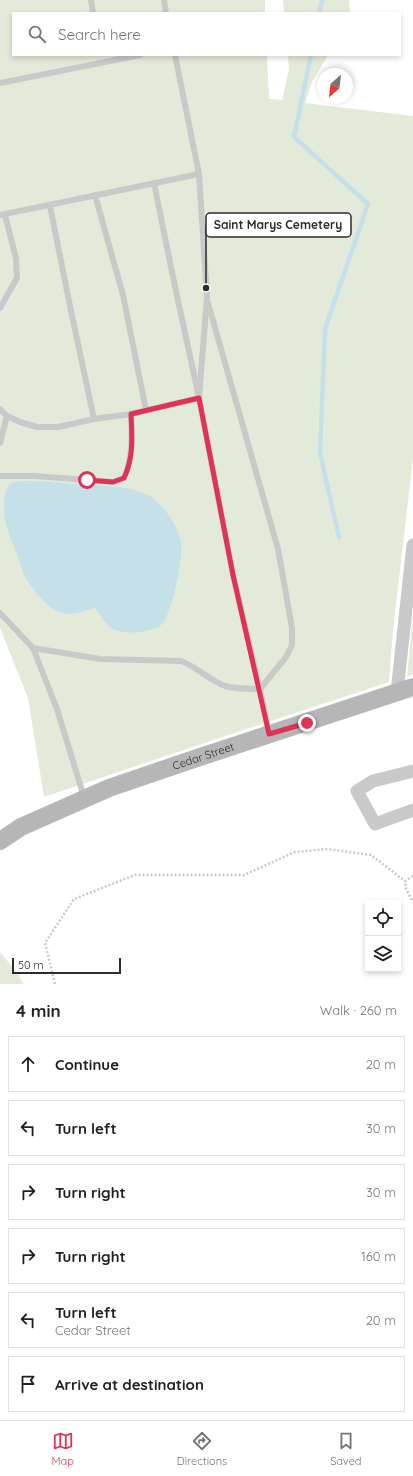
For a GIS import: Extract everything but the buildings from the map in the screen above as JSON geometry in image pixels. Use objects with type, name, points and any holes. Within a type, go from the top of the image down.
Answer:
[{"type":"main road","name":"Cedar Street","points":[[0,841],[21,827],[109,788],[405,690]]},
{"type":"street","points":[[405,690],[413,545]]},
{"type":"street","points":[[413,771],[373,781],[357,792],[375,824],[413,810]]},
{"type":"lane","points":[[91,0],[93,12]]},
{"type":"lane","points":[[164,0],[166,12]]},
{"type":"lane","points":[[101,56],[102,63]]},
{"type":"lane","points":[[0,84],[135,56]]},
{"type":"lane","points":[[175,56],[199,174],[207,297],[199,398]]},
{"type":"lane","points":[[0,308],[17,278],[16,258],[2,215],[199,174]]},
{"type":"lane","points":[[154,183],[199,398],[233,575],[269,734]]},
{"type":"lane","points":[[95,195],[123,295],[146,410]]},
{"type":"lane","points":[[50,206],[94,419]]},
{"type":"lane","points":[[207,297],[278,549],[292,628],[292,645],[286,657],[260,689]]},
{"type":"lane","points":[[0,409],[7,416],[20,422],[37,427],[58,427],[94,419],[131,414],[199,398]]},
{"type":"lane","points":[[0,476],[35,476],[113,482],[124,478],[129,466],[132,446],[131,414]]},
{"type":"lane","points":[[0,443],[7,416]]},
{"type":"lane","points":[[0,613],[33,648],[57,709],[84,799]]},
{"type":"lane","points":[[33,648],[100,659],[181,661],[194,666],[208,677],[224,685],[237,689],[260,689]]},
{"type":"path","points":[[55,984],[45,943],[74,899],[135,875],[244,875],[295,852],[328,850],[371,855],[405,881],[406,889],[413,902]]},
{"type":"path","points":[[405,881],[413,876]]},
{"type":"green space","points":[[0,0],[265,0],[265,12],[12,12],[12,56],[267,56],[269,99],[282,100],[289,69],[288,56],[327,56],[320,68],[317,68],[317,74],[312,82],[305,103],[413,116],[413,459],[393,630],[389,682],[44,797],[28,698],[0,628]]},
{"type":"green space","points":[[283,0],[349,0],[350,12],[284,12]]},
{"type":"green space","points":[[413,613],[413,674],[407,677]]},
{"type":"green space","points":[[0,952],[15,970],[24,984],[0,984]]},
{"type":"water","points":[[44,481],[128,488],[151,497],[168,514],[177,529],[181,542],[181,550],[179,572],[173,597],[170,608],[162,624],[146,631],[118,631],[108,625],[95,608],[68,614],[59,612],[51,607],[36,592],[24,575],[9,534],[5,519],[4,503],[8,486],[13,482]]},
{"type":"waterway","points":[[319,12],[322,0]]},
{"type":"waterway","points":[[311,56],[294,137],[368,204],[325,329],[320,453],[339,537]]},
{"type":"place","name":"Saint Marys Cemetery","points":[[206,288]]},
{"type":"route","points":[[87,480],[113,482],[124,478],[129,466],[132,446],[131,414],[199,398],[233,575],[269,734],[307,723]]}]
